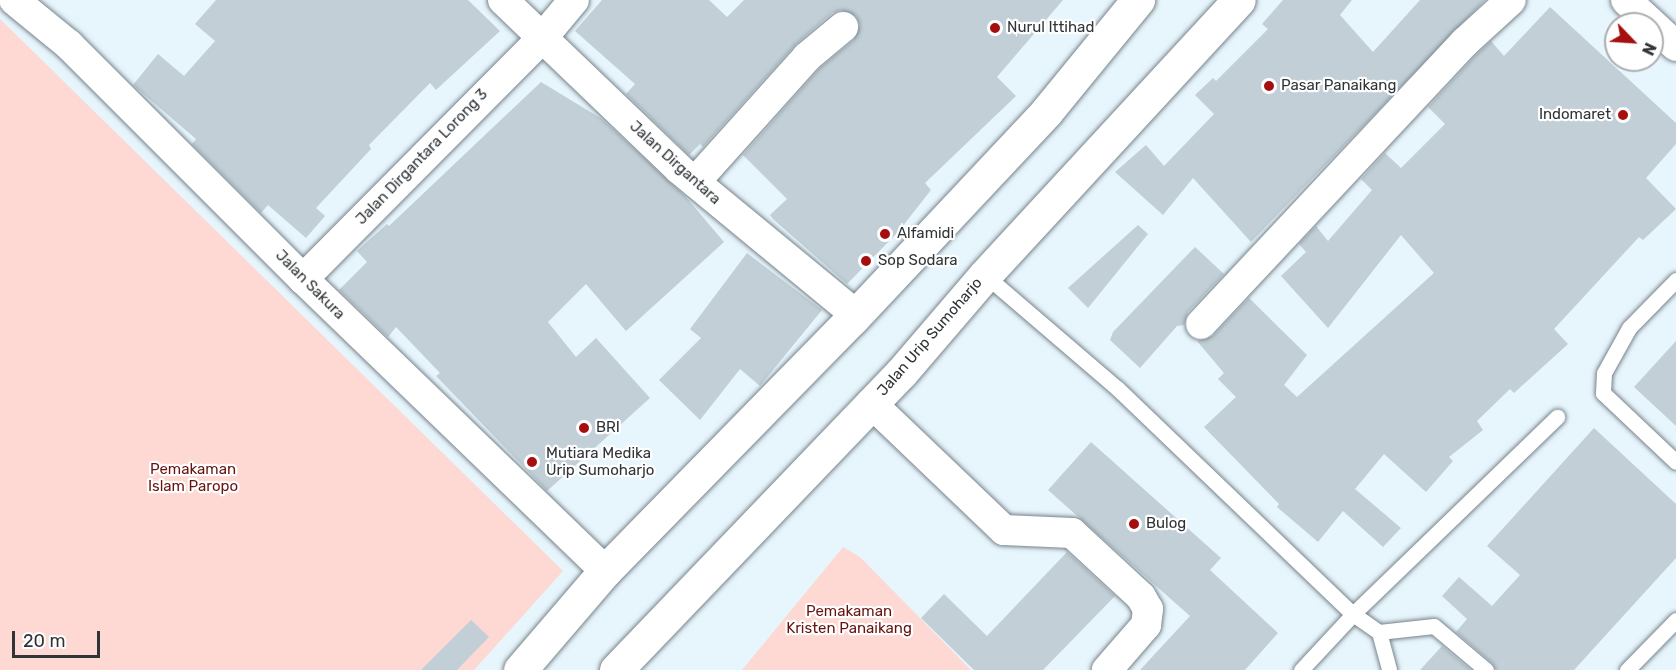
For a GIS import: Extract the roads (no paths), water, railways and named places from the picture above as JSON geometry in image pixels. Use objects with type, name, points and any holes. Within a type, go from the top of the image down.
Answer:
[{"type":"highway","points":[[520,670],[605,571],[856,315],[1047,111],[1138,0]]},
{"type":"highway","name":"Jalan Urip Sumoharjo","points":[[629,665],[1239,0]]},
{"type":"street","name":"Jalan Sakura","points":[[14,0],[69,45],[303,279],[605,571]]},
{"type":"street","name":"Jalan Dirgantara","points":[[503,0],[695,182],[856,315]]},
{"type":"street","name":"Jalan Dirgantara Lorong 3","points":[[303,279],[543,37],[574,0]]},
{"type":"street","points":[[1201,324],[1465,42],[1511,0]]},
{"type":"street","points":[[1626,0],[1676,46]]},
{"type":"street","points":[[695,182],[807,57],[843,27]]},
{"type":"street","points":[[871,403],[1004,530],[1072,533],[1141,597],[1149,609],[1146,625],[1107,670]]},
{"type":"lane","points":[[985,275],[1117,388],[1353,614],[1379,632],[1389,670]]},
{"type":"lane","points":[[1676,280],[1629,328],[1604,373],[1603,393],[1676,462]]},
{"type":"lane","points":[[1301,670],[1353,614],[1557,417]]},
{"type":"lane","points":[[1627,670],[1676,620]]},
{"type":"lane","points":[[1379,632],[1434,626],[1486,670]]},
{"type":"place","name":"Nurul Ittihad","points":[[995,28]]},
{"type":"place","name":"Pasar Panaikang","points":[[1269,86]]},
{"type":"place","name":"Indomaret","points":[[1623,115]]},
{"type":"place","name":"Alfamidi","points":[[885,234]]},
{"type":"place","name":"Sop Sodara","points":[[866,261]]},
{"type":"place","name":"BRI","points":[[584,428]]},
{"type":"place","name":"Mutiara Medika Urip Sumoharjo","points":[[532,462]]},
{"type":"place","name":"Bulog","points":[[1134,524]]},
{"type":"park label","name":"Pemakaman Islam Paropo","points":[[193,478]]},
{"type":"park label","name":"Pemakaman Kristen Panaikang","points":[[849,620]]}]
